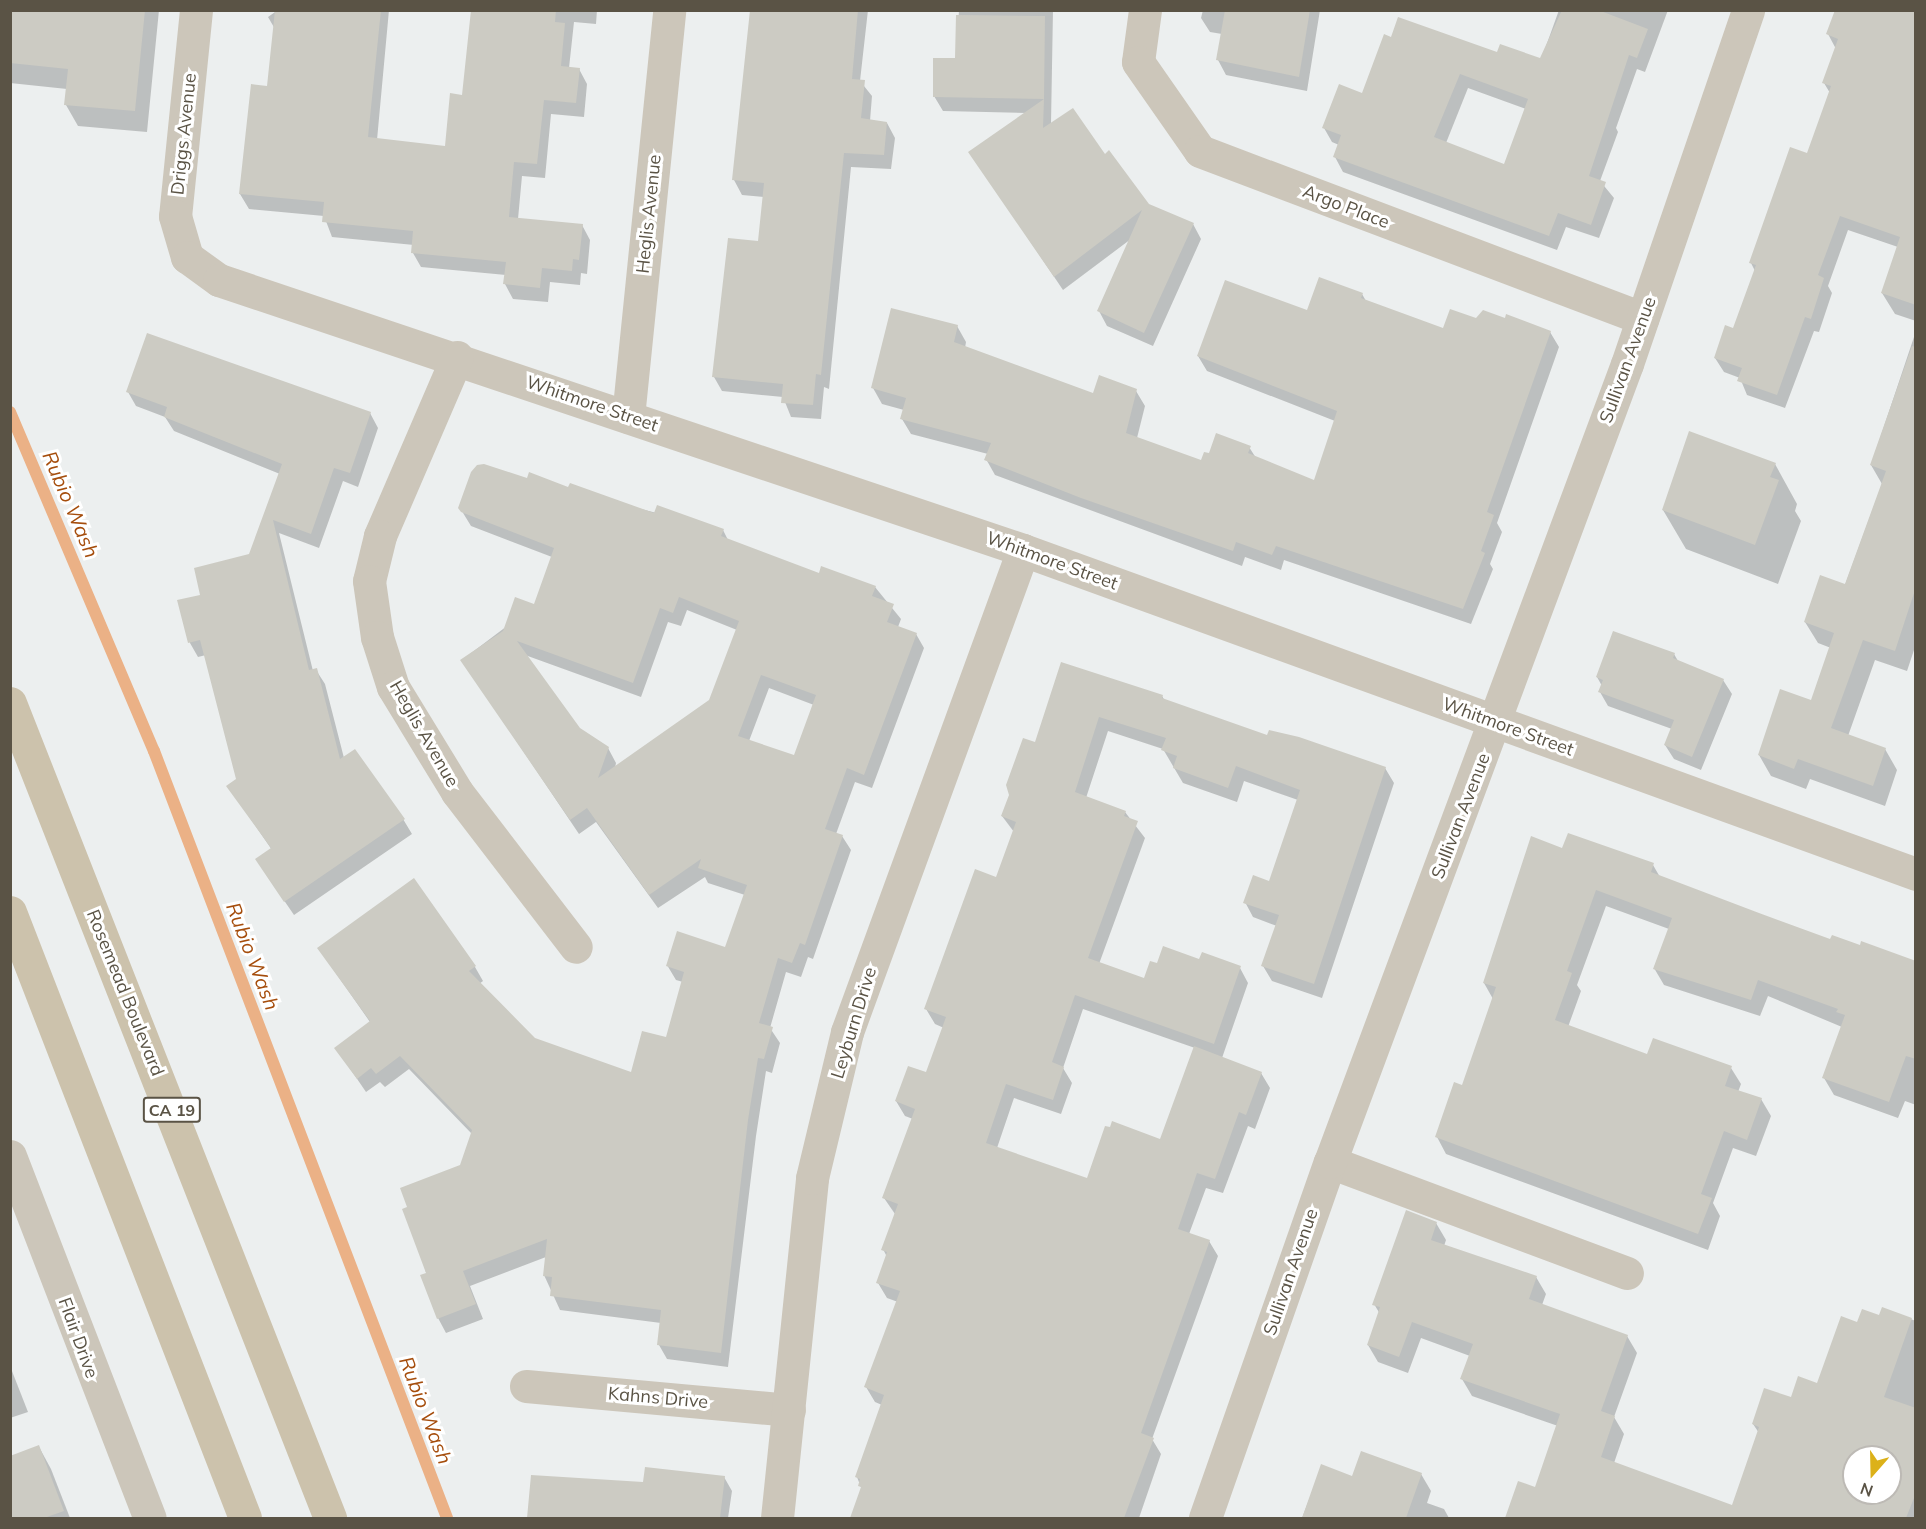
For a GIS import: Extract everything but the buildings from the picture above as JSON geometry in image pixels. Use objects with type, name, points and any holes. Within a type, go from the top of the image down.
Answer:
[{"type":"main road","name":"Rosemead Boulevard","points":[[10,703],[330,1518]]},
{"type":"main road","points":[[10,912],[245,1518]]},
{"type":"street","name":"Driggs Avenue","points":[[187,257],[175,216],[196,10]]},
{"type":"street","name":"Heglis Avenue","points":[[628,417],[669,10]]},
{"type":"street","name":"Argo Place","points":[[1145,10],[1138,62],[1200,151],[1643,318]]},
{"type":"street","name":"Sullivan Avenue","points":[[1205,1518],[1330,1162],[1496,724],[1643,318],[1748,10]]},
{"type":"street","name":"Whitmore Street","points":[[187,257],[219,280],[458,357],[628,417],[1023,550],[1496,724],[1916,874]]},
{"type":"street","name":"Heglis Avenue","points":[[458,357],[380,536],[369,581],[377,637],[393,687],[458,792],[576,947]]},
{"type":"street","name":"Leyburn Drive","points":[[777,1518],[812,1178],[847,1032],[1023,550]]},
{"type":"street","name":"Flair Drive","points":[[10,1156],[150,1518]]},
{"type":"street","points":[[1330,1162],[1627,1273]]},
{"type":"street","name":"Kahns Drive","points":[[526,1386],[789,1410]]},
{"type":"waterway","name":"Rubio Wash","points":[[10,412],[154,751],[447,1518]]}]
